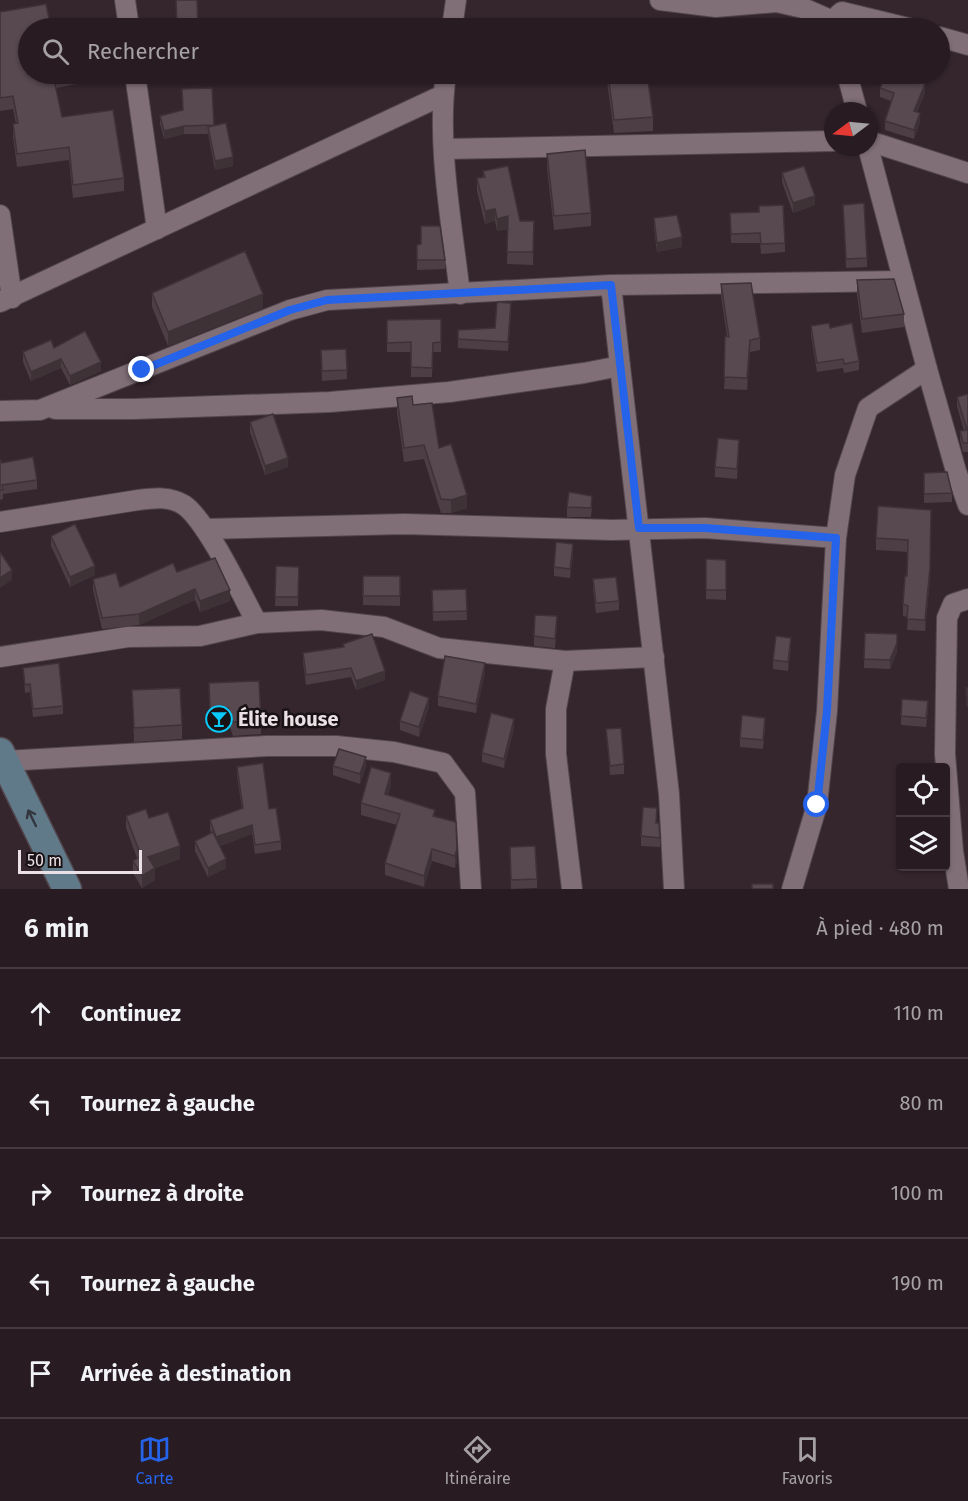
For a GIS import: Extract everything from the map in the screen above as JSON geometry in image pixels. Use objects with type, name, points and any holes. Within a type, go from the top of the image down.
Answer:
[{"type":"main road","points":[[2,757],[67,889]]},
{"type":"street","points":[[124,0],[127,18]]},
{"type":"street","points":[[453,18],[456,0]]},
{"type":"street","points":[[660,0],[716,4],[777,2],[798,4],[823,18]]},
{"type":"street","points":[[837,18],[842,12],[870,18]]},
{"type":"street","points":[[950,40],[968,45]]},
{"type":"street","points":[[136,84],[157,229]]},
{"type":"street","points":[[444,84],[442,95],[444,149],[460,294]]},
{"type":"street","points":[[850,84],[855,102]]},
{"type":"street","points":[[0,215],[6,300],[442,95]]},
{"type":"street","points":[[444,149],[824,141]]},
{"type":"street","points":[[878,144],[968,173]]},
{"type":"street","points":[[870,156],[927,369],[962,471],[968,505]]},
{"type":"street","points":[[40,410],[299,307],[327,300],[611,285],[903,281]]},
{"type":"street","points":[[611,285],[669,794],[674,889]]},
{"type":"street","points":[[0,411],[330,402],[449,392],[620,366]]},
{"type":"street","points":[[792,889],[817,805],[827,711],[836,538],[845,475],[868,408],[927,369]]},
{"type":"street","points":[[0,522],[162,498],[183,505],[201,522],[257,623]]},
{"type":"street","points":[[205,530],[404,524],[612,530],[705,528],[836,538]]},
{"type":"street","points":[[959,889],[953,851],[945,754],[947,618],[953,604],[968,599]]},
{"type":"street","points":[[0,657],[128,637],[201,636],[257,623],[321,620],[384,627],[439,648],[565,661],[654,657]]},
{"type":"street","points":[[565,661],[556,709],[556,754],[572,889]]},
{"type":"street","points":[[2,757],[267,746],[336,746],[394,752],[443,763],[465,794],[471,889]]},
{"type":"building","points":[[176,0],[197,0],[198,18],[177,18]]},
{"type":"building","points":[[46,4],[49,18],[18,18],[18,84],[55,84],[62,117],[113,110],[124,178],[73,185],[69,147],[17,154],[13,124],[18,123],[13,96],[0,98],[0,12]]},
{"type":"building","points":[[609,84],[648,84],[653,117],[614,120]]},
{"type":"building","points":[[882,84],[925,84],[914,111],[920,113],[914,130],[885,121],[894,93],[880,88]]},
{"type":"building","points":[[212,88],[214,125],[184,126],[164,131],[160,116],[183,110],[182,89]]},
{"type":"building","points":[[226,123],[233,157],[215,161],[208,127]]},
{"type":"building","points":[[585,150],[591,213],[554,216],[547,154]]},
{"type":"building","points":[[508,166],[520,221],[534,221],[533,252],[507,252],[508,216],[497,219],[495,209],[485,211],[477,178],[485,177],[483,171]]},
{"type":"building","points":[[804,166],[815,196],[793,203],[782,173]]},
{"type":"building","points":[[864,203],[867,258],[846,259],[843,205]]},
{"type":"building","points":[[783,205],[785,243],[761,244],[760,233],[731,234],[730,213],[759,212],[759,206]]},
{"type":"building","points":[[677,215],[682,237],[657,243],[654,218]]},
{"type":"building","points":[[421,226],[440,226],[445,260],[417,260],[417,245],[421,244]]},
{"type":"building","points":[[245,251],[263,294],[168,332],[152,293]]},
{"type":"building","points":[[894,279],[904,314],[862,319],[857,280]]},
{"type":"building","points":[[751,283],[760,338],[750,340],[747,378],[724,377],[725,336],[729,337],[721,284]]},
{"type":"building","points":[[497,302],[511,303],[508,342],[458,339],[458,330],[495,328]]},
{"type":"building","points":[[441,319],[441,342],[433,343],[432,368],[411,367],[411,342],[387,343],[387,320]]},
{"type":"building","points":[[829,323],[830,328],[852,323],[859,361],[844,364],[843,359],[817,363],[811,326]]},
{"type":"building","points":[[85,331],[101,362],[70,376],[61,359],[31,372],[23,352],[51,340],[54,348]]},
{"type":"building","points":[[346,349],[347,370],[322,371],[321,350]]},
{"type":"building","points":[[968,394],[968,443],[963,443],[960,431],[967,430],[957,397]]},
{"type":"building","points":[[412,396],[413,405],[432,403],[439,448],[451,444],[467,495],[451,500],[441,499],[424,445],[404,448],[397,398]]},
{"type":"building","points":[[273,414],[288,458],[265,466],[250,422]]},
{"type":"building","points":[[718,438],[739,440],[737,469],[715,467]]},
{"type":"building","points":[[33,457],[37,480],[2,485],[3,490],[0,490],[0,459],[2,463]]},
{"type":"building","points":[[947,472],[952,493],[924,494],[924,473]]},
{"type":"building","points":[[569,492],[592,496],[591,508],[567,507]]},
{"type":"building","points":[[878,506],[931,510],[930,568],[925,620],[907,619],[908,606],[903,604],[905,576],[907,576],[908,540],[876,538]]},
{"type":"building","points":[[75,524],[95,566],[70,577],[51,536]]},
{"type":"building","points":[[556,542],[573,544],[570,569],[554,567]]},
{"type":"building","points":[[0,552],[12,570],[0,578]]},
{"type":"building","points":[[215,558],[230,590],[200,601],[195,589],[139,614],[102,618],[93,579],[116,573],[120,587],[173,563],[177,572]]},
{"type":"building","points":[[706,559],[726,560],[726,590],[706,590]]},
{"type":"building","points":[[276,566],[299,567],[298,597],[275,597]]},
{"type":"building","points":[[363,576],[400,576],[400,596],[363,596]]},
{"type":"building","points":[[616,577],[619,601],[596,603],[593,579]]},
{"type":"building","points":[[466,589],[467,611],[433,612],[432,590]]},
{"type":"building","points":[[535,615],[557,616],[555,639],[534,636]]},
{"type":"building","points":[[865,633],[897,634],[897,643],[890,660],[864,659]]},
{"type":"building","points":[[372,634],[385,671],[356,681],[351,668],[306,675],[303,653],[344,647],[343,644]]},
{"type":"building","points":[[776,636],[791,638],[788,662],[773,660]]},
{"type":"building","points":[[445,656],[485,663],[476,704],[438,696]]},
{"type":"building","points":[[59,663],[63,706],[33,709],[30,684],[25,685],[23,668]]},
{"type":"building","points":[[259,681],[261,721],[233,722],[228,708],[210,709],[209,683]]},
{"type":"building","points":[[180,688],[182,725],[134,728],[132,690]]},
{"type":"building","points":[[966,688],[968,688],[968,706],[967,706]]},
{"type":"building","points":[[410,691],[429,698],[419,727],[400,721]]},
{"type":"building","points":[[902,699],[928,701],[926,718],[901,716]]},
{"type":"building","points":[[491,713],[514,719],[504,759],[482,753]]},
{"type":"building","points":[[742,715],[765,718],[763,740],[740,738]]},
{"type":"building","points":[[621,728],[624,764],[610,766],[606,729]]},
{"type":"building","points":[[339,749],[366,757],[360,774],[333,766]]},
{"type":"building","points":[[263,763],[269,809],[276,808],[281,841],[255,845],[252,825],[216,837],[210,820],[243,808],[237,767]]},
{"type":"building","points":[[371,767],[391,773],[385,794],[435,810],[433,816],[456,822],[455,856],[432,849],[424,876],[385,863],[400,814],[361,803]]},
{"type":"building","points":[[643,807],[657,808],[656,823],[659,823],[660,838],[641,836]]},
{"type":"building","points":[[146,809],[149,818],[168,812],[180,846],[148,857],[155,868],[142,876],[133,861],[141,856],[126,816]]},
{"type":"building","points":[[213,832],[226,859],[208,868],[195,841]]},
{"type":"building","points":[[535,846],[537,879],[511,880],[510,847]]},
{"type":"building","points":[[752,884],[773,884],[773,889],[752,889]]},
{"type":"place","name":"Élite house","points":[[219,719]]},
{"type":"route","points":[[142,370],[290,310],[327,300],[611,285],[639,528],[705,528],[836,538],[827,711],[817,805]]}]
